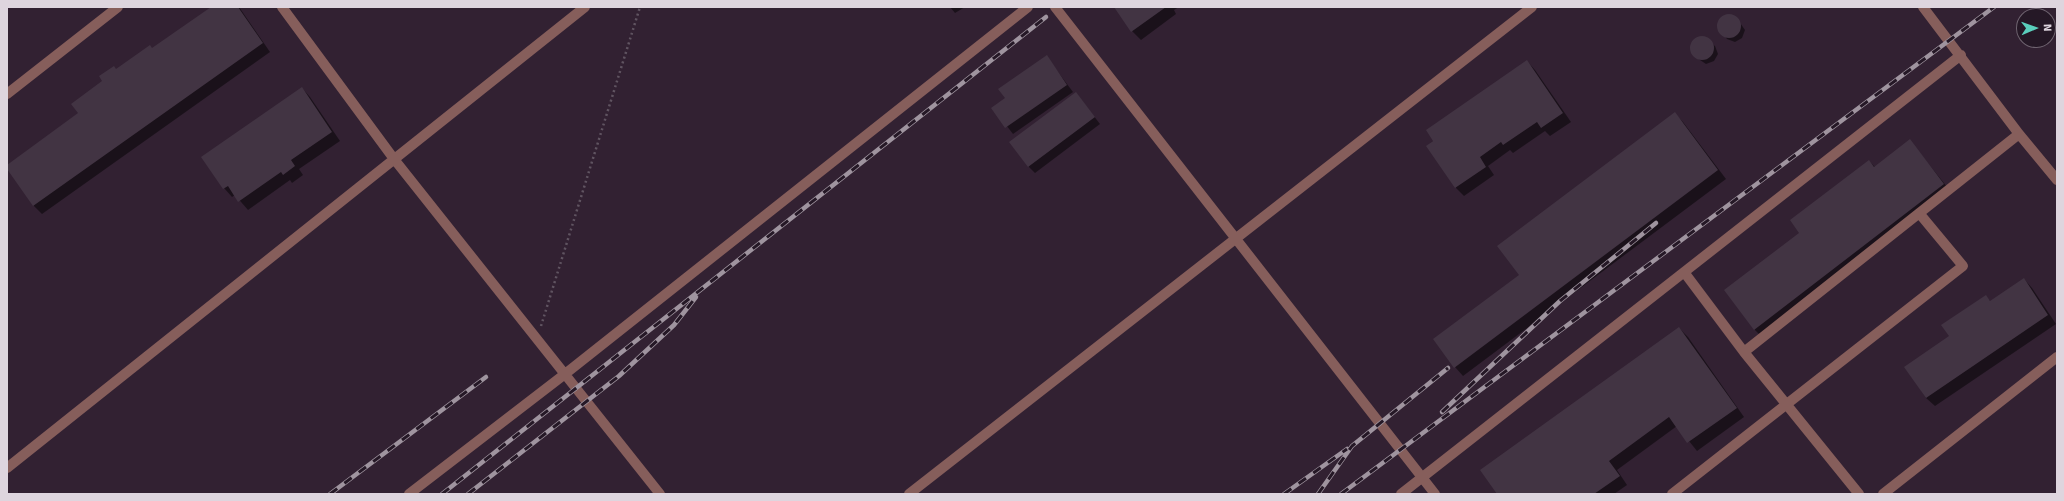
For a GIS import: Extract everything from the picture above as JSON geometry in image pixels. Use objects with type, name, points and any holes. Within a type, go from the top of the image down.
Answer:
[{"type":"street","points":[[7,94],[118,7]]},
{"type":"street","points":[[282,7],[394,159],[660,494]]},
{"type":"street","points":[[7,468],[585,7]]},
{"type":"street","points":[[409,494],[565,374],[1028,7]]},
{"type":"street","points":[[1055,7],[1435,494]]},
{"type":"street","points":[[909,494],[1532,7]]},
{"type":"street","points":[[1923,7],[1961,55],[2019,134],[2057,180]]},
{"type":"street","points":[[1401,494],[1961,55]]},
{"type":"street","points":[[1744,352],[2019,134]]},
{"type":"street","points":[[1672,494],[1963,266],[1919,213]]},
{"type":"street","points":[[1684,272],[1744,352],[1788,403],[1859,494]]},
{"type":"street","points":[[1883,494],[2057,357]]},
{"type":"path","points":[[537,339],[640,7]]},
{"type":"shaded area","points":[[7,7],[2057,7],[2057,494],[7,494]]},
{"type":"building","points":[[211,7],[238,7],[263,43],[33,206],[7,169],[7,165],[78,113],[71,104],[102,81],[99,76],[114,66],[116,69],[150,45],[152,48]]},
{"type":"building","points":[[1114,7],[1166,7],[1131,32]]},
{"type":"building","points":[[1729,14],[1734,15],[1740,21],[1740,31],[1734,37],[1729,38],[1724,37],[1718,31],[1717,26],[1718,21],[1724,15]]},
{"type":"building","points":[[1702,36],[1707,37],[1713,43],[1713,53],[1707,59],[1702,60],[1697,59],[1691,53],[1690,48],[1691,43],[1697,37]]},
{"type":"building","points":[[1047,55],[1067,85],[1005,128],[991,108],[1005,98],[998,89]]},
{"type":"building","points":[[1527,60],[1563,113],[1541,128],[1537,122],[1503,145],[1501,142],[1480,157],[1486,167],[1455,188],[1426,146],[1433,141],[1426,130]]},
{"type":"building","points":[[302,87],[332,132],[291,160],[295,166],[283,175],[281,172],[238,202],[228,186],[223,189],[201,157]]},
{"type":"building","points":[[1076,92],[1095,117],[1028,167],[1009,142]]},
{"type":"building","points":[[1675,112],[1718,170],[1454,368],[1433,339],[1519,275],[1497,246]]},
{"type":"building","points":[[1910,139],[1944,184],[1754,330],[1724,290],[1799,233],[1790,220],[1869,160],[1874,167]]},
{"type":"building","points":[[2024,278],[2048,315],[1926,398],[1904,367],[1949,336],[1941,325],[1986,295],[1990,301]]},
{"type":"building","points":[[1679,327],[1737,408],[1687,443],[1669,417],[1609,461],[1620,476],[1594,494],[1497,494],[1480,470]]},
{"type":"railway","points":[[1341,494],[1994,7]]},
{"type":"railway","points":[[442,494],[1046,17]]},
{"type":"railway","points":[[1442,412],[1560,301],[1656,223]]},
{"type":"railway","points":[[468,494],[619,376],[674,325],[696,297]]},
{"type":"railway","points":[[1318,494],[1352,446],[1448,368]]},
{"type":"railway","points":[[330,494],[486,377]]},
{"type":"railway","points":[[1284,494],[1347,449]]}]
